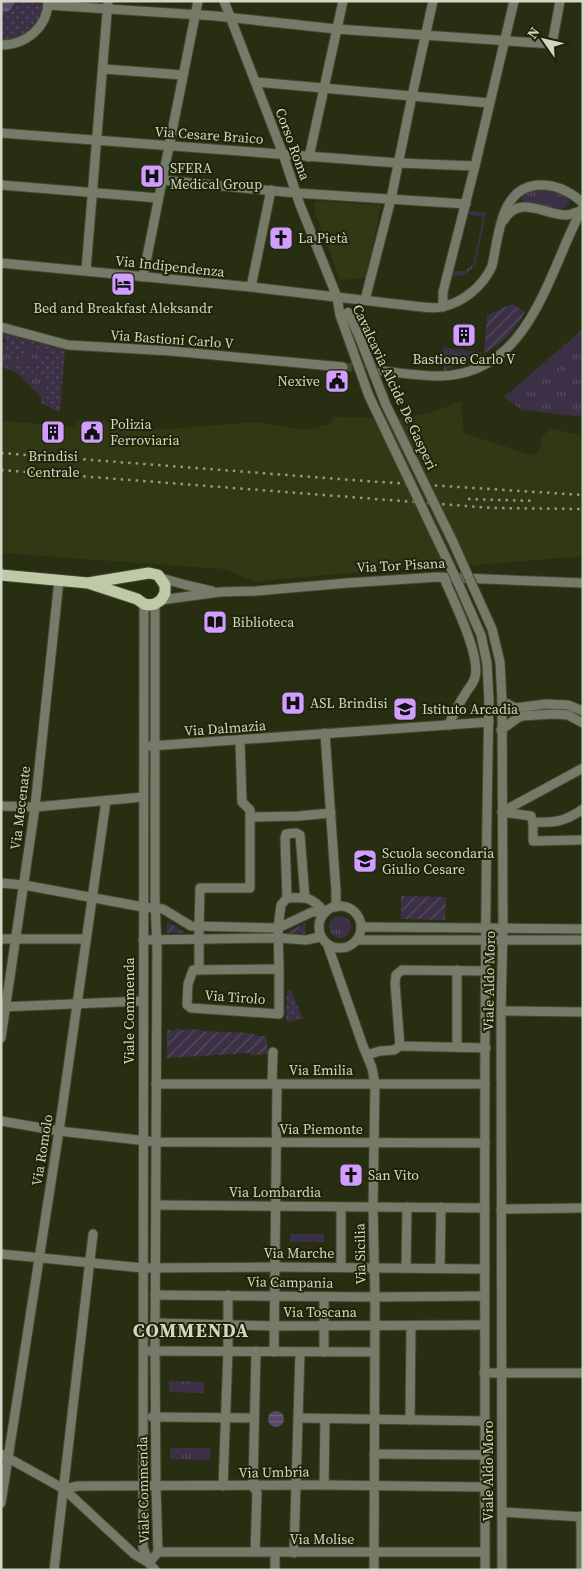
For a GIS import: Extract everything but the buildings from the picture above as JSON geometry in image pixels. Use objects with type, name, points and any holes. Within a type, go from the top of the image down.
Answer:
[{"type":"main road","name":"Via Tor Pisana","points":[[88,583],[149,573],[158,575],[161,578]]},
{"type":"main road","name":"Via Tor Pisana","points":[[1,575],[88,583],[149,602]]},
{"type":"main road","points":[[141,575],[137,578],[133,590],[149,602],[165,593],[165,585],[161,578]]},
{"type":"street","points":[[143,277],[198,1]]},
{"type":"street","name":"Corso Roma","points":[[224,1],[337,297]]},
{"type":"street","points":[[309,157],[342,1]]},
{"type":"street","points":[[365,300],[391,199],[433,1]]},
{"type":"street","points":[[514,1],[443,292],[443,307],[475,290],[488,275],[509,200],[524,188],[536,185],[549,185],[569,192],[582,207]]},
{"type":"street","points":[[1,47],[22,42],[34,34],[42,23],[48,3],[108,5],[336,29],[552,44],[560,1]]},
{"type":"street","points":[[86,270],[108,5]]},
{"type":"street","points":[[104,69],[184,75]]},
{"type":"street","points":[[256,82],[490,103]]},
{"type":"street","name":"Via Cesare Braico","points":[[1,133],[309,157],[475,166]]},
{"type":"street","points":[[162,180],[466,204]]},
{"type":"street","points":[[1,185],[158,198]]},
{"type":"street","points":[[250,287],[271,190]]},
{"type":"street","points":[[501,224],[515,208],[521,206],[566,215],[582,207]]},
{"type":"street","points":[[382,371],[440,376],[474,370],[498,357],[512,344],[530,322],[582,207]]},
{"type":"street","name":"Via Indipendenza","points":[[1,263],[250,287],[413,306],[443,307]]},
{"type":"street","name":"Cavalcavia Alcide De Gasperi","points":[[337,297],[369,396],[481,634],[487,663],[489,701]]},
{"type":"street","name":"Cavalcavia Alcide De Gasperi","points":[[344,314],[361,340],[386,405],[453,542],[492,629],[500,662],[502,701]]},
{"type":"street","name":"Via Bastioni Carlo V","points":[[1,327],[68,345],[171,351],[344,367]]},
{"type":"street","name":"Via Tor Pisana","points":[[161,578],[220,592]]},
{"type":"street","points":[[444,578],[460,615],[476,663],[475,678],[452,715],[449,725]]},
{"type":"street","name":"Via Tor Pisana","points":[[149,602],[220,592],[444,578],[583,583]]},
{"type":"street","name":"Via Mecenate","points":[[1,1038],[4,1007],[17,938],[35,806],[59,580]]},
{"type":"street","name":"Viale Commenda","points":[[149,602],[143,746],[143,1547],[152,1566]]},
{"type":"street","name":"Viale Commenda","points":[[149,602],[156,746],[157,940],[155,1351],[158,1552],[152,1566]]},
{"type":"street","name":"Viale Aldo Moro","points":[[485,1570],[484,1325],[489,701]]},
{"type":"street","points":[[502,701],[515,708],[546,704],[568,705],[583,711]]},
{"type":"street","name":"Viale Aldo Moro","points":[[502,701],[502,1570]]},
{"type":"street","points":[[501,730],[516,718],[522,716],[568,715],[583,723]]},
{"type":"street","name":"Via Dalmazia","points":[[143,746],[240,741],[325,733],[489,722]]},
{"type":"street","points":[[325,733],[336,907]]},
{"type":"street","points":[[240,741],[242,802],[250,810],[250,816],[300,816],[331,813]]},
{"type":"street","points":[[502,812],[583,768]]},
{"type":"street","points":[[488,788],[502,788]]},
{"type":"street","points":[[1,806],[35,806],[143,797]]},
{"type":"street","name":"Via Romolo","points":[[1,1502],[4,1456],[39,1257],[106,801]]},
{"type":"street","points":[[533,822],[555,823],[583,809]]},
{"type":"street","points":[[502,812],[530,816],[533,822],[533,841],[580,840]]},
{"type":"street","name":"Via Tirolo","points":[[199,970],[200,888],[250,888],[250,816]]},
{"type":"street","points":[[278,928],[281,905],[287,898],[286,834],[296,833],[300,835],[305,898]]},
{"type":"street","points":[[1,884],[24,886],[163,909],[191,926],[199,927],[278,928],[312,912],[326,912]]},
{"type":"street","points":[[287,898],[314,900],[326,912]]},
{"type":"street","points":[[357,940],[361,927],[360,921],[353,911],[348,908],[336,907],[321,917],[319,923],[320,937],[328,946],[341,949],[357,940],[583,940]]},
{"type":"street","points":[[361,927],[583,929]]},
{"type":"street","name":"Via Tirolo","points":[[278,928],[279,970],[279,1014],[191,1008],[187,1005],[188,984],[193,970],[279,970]]},
{"type":"street","points":[[143,940],[278,938],[306,940],[320,937]]},
{"type":"street","points":[[1,939],[86,939]]},
{"type":"street","name":"Via Sicilia","points":[[328,946],[372,1068],[375,1084],[373,1207],[375,1297],[374,1570]]},
{"type":"street","points":[[400,1046],[396,975],[402,970],[486,971]]},
{"type":"street","points":[[457,970],[457,1047]]},
{"type":"street","points":[[4,1007],[143,1001]]},
{"type":"street","points":[[501,1011],[583,1012]]},
{"type":"street","points":[[367,1055],[380,1051],[394,1050],[400,1046],[486,1048]]},
{"type":"street","points":[[273,1052],[277,1143],[274,1352]]},
{"type":"street","name":"Via Emilia","points":[[156,1084],[486,1084]]},
{"type":"street","name":"Via Piemonte","points":[[1,1121],[156,1142],[485,1143]]},
{"type":"street","points":[[485,1175],[502,1175]]},
{"type":"street","name":"Via Lombardia","points":[[156,1205],[485,1208]]},
{"type":"street","points":[[341,1207],[341,1268]]},
{"type":"street","points":[[406,1268],[407,1207]]},
{"type":"street","points":[[440,1268],[441,1207]]},
{"type":"street","points":[[501,1210],[583,1208]]},
{"type":"street","points":[[54,1570],[93,1234]]},
{"type":"street","name":"Via Marche","points":[[1,1254],[143,1268],[485,1269]]},
{"type":"street","name":"Via Campania","points":[[155,1295],[485,1296]]},
{"type":"street","points":[[222,1486],[228,1351],[228,1295]]},
{"type":"street","points":[[324,1296],[324,1352]]},
{"type":"street","name":"Via Toscana","points":[[155,1323],[275,1326],[484,1325]]},
{"type":"street","points":[[410,1420],[411,1326]]},
{"type":"street","points":[[144,1351],[374,1352]]},
{"type":"street","points":[[255,1552],[257,1493],[253,1486],[256,1352]]},
{"type":"street","points":[[294,1553],[300,1352]]},
{"type":"street","points":[[484,1373],[583,1373]]},
{"type":"street","points":[[156,1417],[254,1418]]},
{"type":"street","name":"Viale Commenda","points":[[144,1418],[156,1417]]},
{"type":"street","points":[[298,1418],[485,1421]]},
{"type":"street","points":[[324,1485],[325,1419]]},
{"type":"street","points":[[374,1454],[485,1455]]},
{"type":"street","points":[[4,1456],[64,1488],[134,1554],[152,1566]]},
{"type":"street","name":"Via Umbria","points":[[64,1488],[78,1486],[297,1485],[485,1487]]},
{"type":"street","points":[[502,1512],[582,1516],[581,1570]]},
{"type":"street","name":"Via Molise","points":[[158,1552],[485,1552]]},
{"type":"street","points":[[275,1552],[275,1570]]},
{"type":"shaded area","points":[[1,1],[15,2],[7,12],[1,11]]},
{"type":"shaded area","points":[[315,201],[381,205],[366,278],[340,280],[315,212]]},
{"type":"shaded area","points":[[461,401],[464,433],[534,456],[542,446],[539,443],[549,428],[583,436],[583,556],[475,565],[408,567],[255,582],[224,569],[1,553],[1,421],[76,427],[77,419],[106,421],[110,427],[168,429],[256,422],[304,430],[331,424],[333,417],[404,418],[433,412]]},
{"type":"shaded area","points":[[276,1411],[282,1413],[284,1419],[282,1425],[276,1427],[270,1425],[268,1419],[270,1413]]},
{"type":"green space","points":[[1,1],[43,1],[36,24],[31,29],[18,38],[1,40]]},
{"type":"green space","points":[[535,188],[558,192],[569,200],[569,204],[565,208],[560,209],[527,203],[521,199],[522,195]]},
{"type":"green space","points":[[468,211],[486,213],[475,266],[464,275],[453,276],[454,271],[464,271],[473,265],[483,217],[467,214]]},
{"type":"green space","points":[[512,304],[525,312],[508,336],[484,353],[487,315]]},
{"type":"green space","points":[[583,329],[583,417],[522,410],[504,397]]},
{"type":"green space","points":[[1,333],[65,350],[60,412],[41,403],[41,397],[14,371],[1,367],[1,365],[13,368],[16,354],[1,351],[1,343],[5,343],[6,339],[1,338]],"holes":[[[25,345],[53,353],[38,356],[38,364],[22,365]],[[41,371],[47,396],[46,398],[24,375]]]},
{"type":"green space","points":[[25,345],[54,352],[38,364],[22,365]]},
{"type":"green space","points":[[443,347],[484,353],[444,371]]},
{"type":"green space","points":[[1,351],[16,354],[13,369],[1,365]]},
{"type":"green space","points":[[41,371],[47,397],[46,398],[24,375]]},
{"type":"green space","points":[[401,896],[446,897],[445,920],[401,919]]},
{"type":"green space","points":[[340,916],[350,923],[351,927],[344,937],[340,938],[330,931],[329,927],[336,917]]},
{"type":"green space","points":[[167,921],[186,933],[167,933]]},
{"type":"green space","points":[[306,923],[305,934],[285,933]]},
{"type":"green space","points":[[291,990],[303,1019],[286,1022],[287,991]]},
{"type":"green space","points":[[176,1028],[182,1030],[201,1029],[201,1031],[251,1033],[257,1036],[266,1036],[268,1054],[250,1055],[250,1053],[167,1058],[167,1030],[176,1031]]},
{"type":"green space","points":[[290,1234],[324,1234],[324,1242],[290,1242]]},
{"type":"green space","points":[[169,1381],[204,1382],[204,1393],[169,1392]]},
{"type":"green space","points":[[170,1448],[211,1448],[210,1460],[170,1459]]},
{"type":"tunnel","points":[[343,367],[378,370]]},
{"type":"railway","points":[[1,453],[365,481],[583,495]]},
{"type":"railway","points":[[1,470],[492,508],[583,509]]},
{"type":"railway","points":[[468,499],[535,501]]},
{"type":"place","name":"SFERA Medical Group","points":[[152,176]]},
{"type":"place","name":"La Pietà","points":[[281,238]]},
{"type":"place","name":"Bed and Breakfast Aleksandr","points":[[123,284]]},
{"type":"place","name":"Bastione Carlo V","points":[[464,335]]},
{"type":"place","name":"Nexive","points":[[337,381]]},
{"type":"place","name":"Brindisi Centrale","points":[[53,432]]},
{"type":"place","name":"Polizia Ferroviaria","points":[[92,432]]},
{"type":"place","name":"Biblioteca","points":[[215,622]]},
{"type":"place","name":"ASL Brindisi","points":[[293,703]]},
{"type":"place","name":"Istituto Arcadia","points":[[405,709]]},
{"type":"place","name":"Scuola secondaria Giulio Cesare","points":[[365,861]]},
{"type":"place","name":"San Vito","points":[[351,1175]]},
{"type":"district","name":"COMMENDA","points":[[191,1330]]}]
